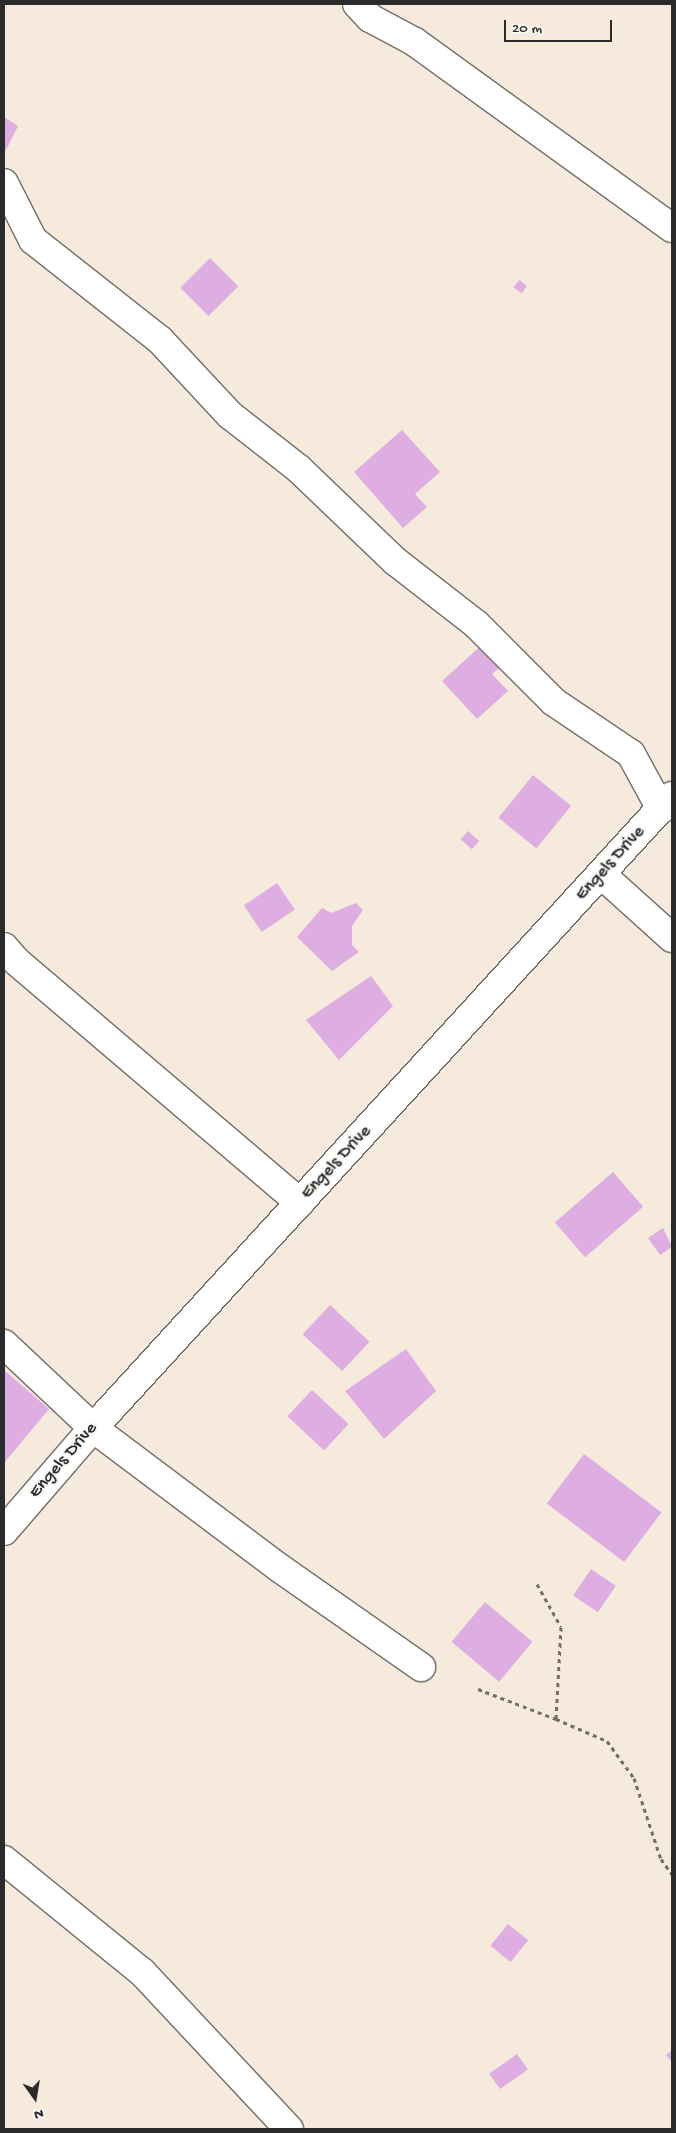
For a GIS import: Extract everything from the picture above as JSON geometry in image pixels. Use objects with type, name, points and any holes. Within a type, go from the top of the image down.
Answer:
[{"type":"street","points":[[357,4],[370,18],[415,42],[672,228]]},
{"type":"street","points":[[4,183],[33,240],[160,340],[230,414],[299,469],[395,561],[476,624],[554,702],[632,754],[667,802]]},
{"type":"street","name":"Engels Drive","points":[[4,1531],[92,1428],[602,875],[667,802]]},
{"type":"street","points":[[602,875],[672,938]]},
{"type":"street","points":[[4,947],[16,961],[300,1203]]},
{"type":"street","points":[[4,1344],[92,1428],[281,1569],[421,1667]]},
{"type":"street","points":[[4,1860],[142,1972],[289,2129]]},
{"type":"path","points":[[537,1584],[560,1627],[556,1719]]},
{"type":"path","points":[[478,1689],[608,1741],[634,1778],[661,1859],[672,1874]]},
{"type":"building","points":[[4,117],[18,126],[6,150],[4,148]]},
{"type":"building","points":[[210,258],[238,286],[209,316],[180,288]]},
{"type":"building","points":[[519,280],[527,286],[522,293],[514,287]]},
{"type":"building","points":[[402,430],[440,472],[415,494],[427,507],[403,528],[354,472]]},
{"type":"building","points":[[485,642],[504,664],[492,674],[508,691],[477,719],[442,681]]},
{"type":"building","points":[[533,775],[571,806],[536,849],[498,818]]},
{"type":"building","points":[[468,831],[479,841],[472,849],[461,839]]},
{"type":"building","points":[[277,883],[295,910],[262,932],[244,905]]},
{"type":"building","points":[[356,903],[363,910],[352,926],[352,945],[359,952],[332,971],[297,937],[322,908],[331,913]]},
{"type":"building","points":[[371,976],[393,1006],[339,1060],[306,1020]]},
{"type":"building","points":[[613,1172],[643,1207],[585,1257],[555,1223]]},
{"type":"building","points":[[663,1228],[672,1247],[660,1255],[648,1238]]},
{"type":"building","points":[[330,1305],[369,1342],[342,1371],[303,1334]]},
{"type":"building","points":[[406,1349],[436,1391],[384,1439],[345,1391]]},
{"type":"building","points":[[4,1370],[49,1409],[4,1463]]},
{"type":"building","points":[[312,1390],[349,1424],[324,1450],[287,1416]]},
{"type":"building","points":[[584,1454],[661,1512],[624,1562],[547,1504]]},
{"type":"building","points":[[591,1569],[616,1586],[598,1612],[573,1596]]},
{"type":"building","points":[[485,1602],[532,1642],[499,1682],[452,1642]]},
{"type":"building","points":[[508,1924],[528,1940],[511,1962],[490,1946]]},
{"type":"building","points":[[672,2050],[672,2062],[666,2055]]},
{"type":"building","points":[[517,2054],[528,2070],[500,2089],[489,2074]]}]
